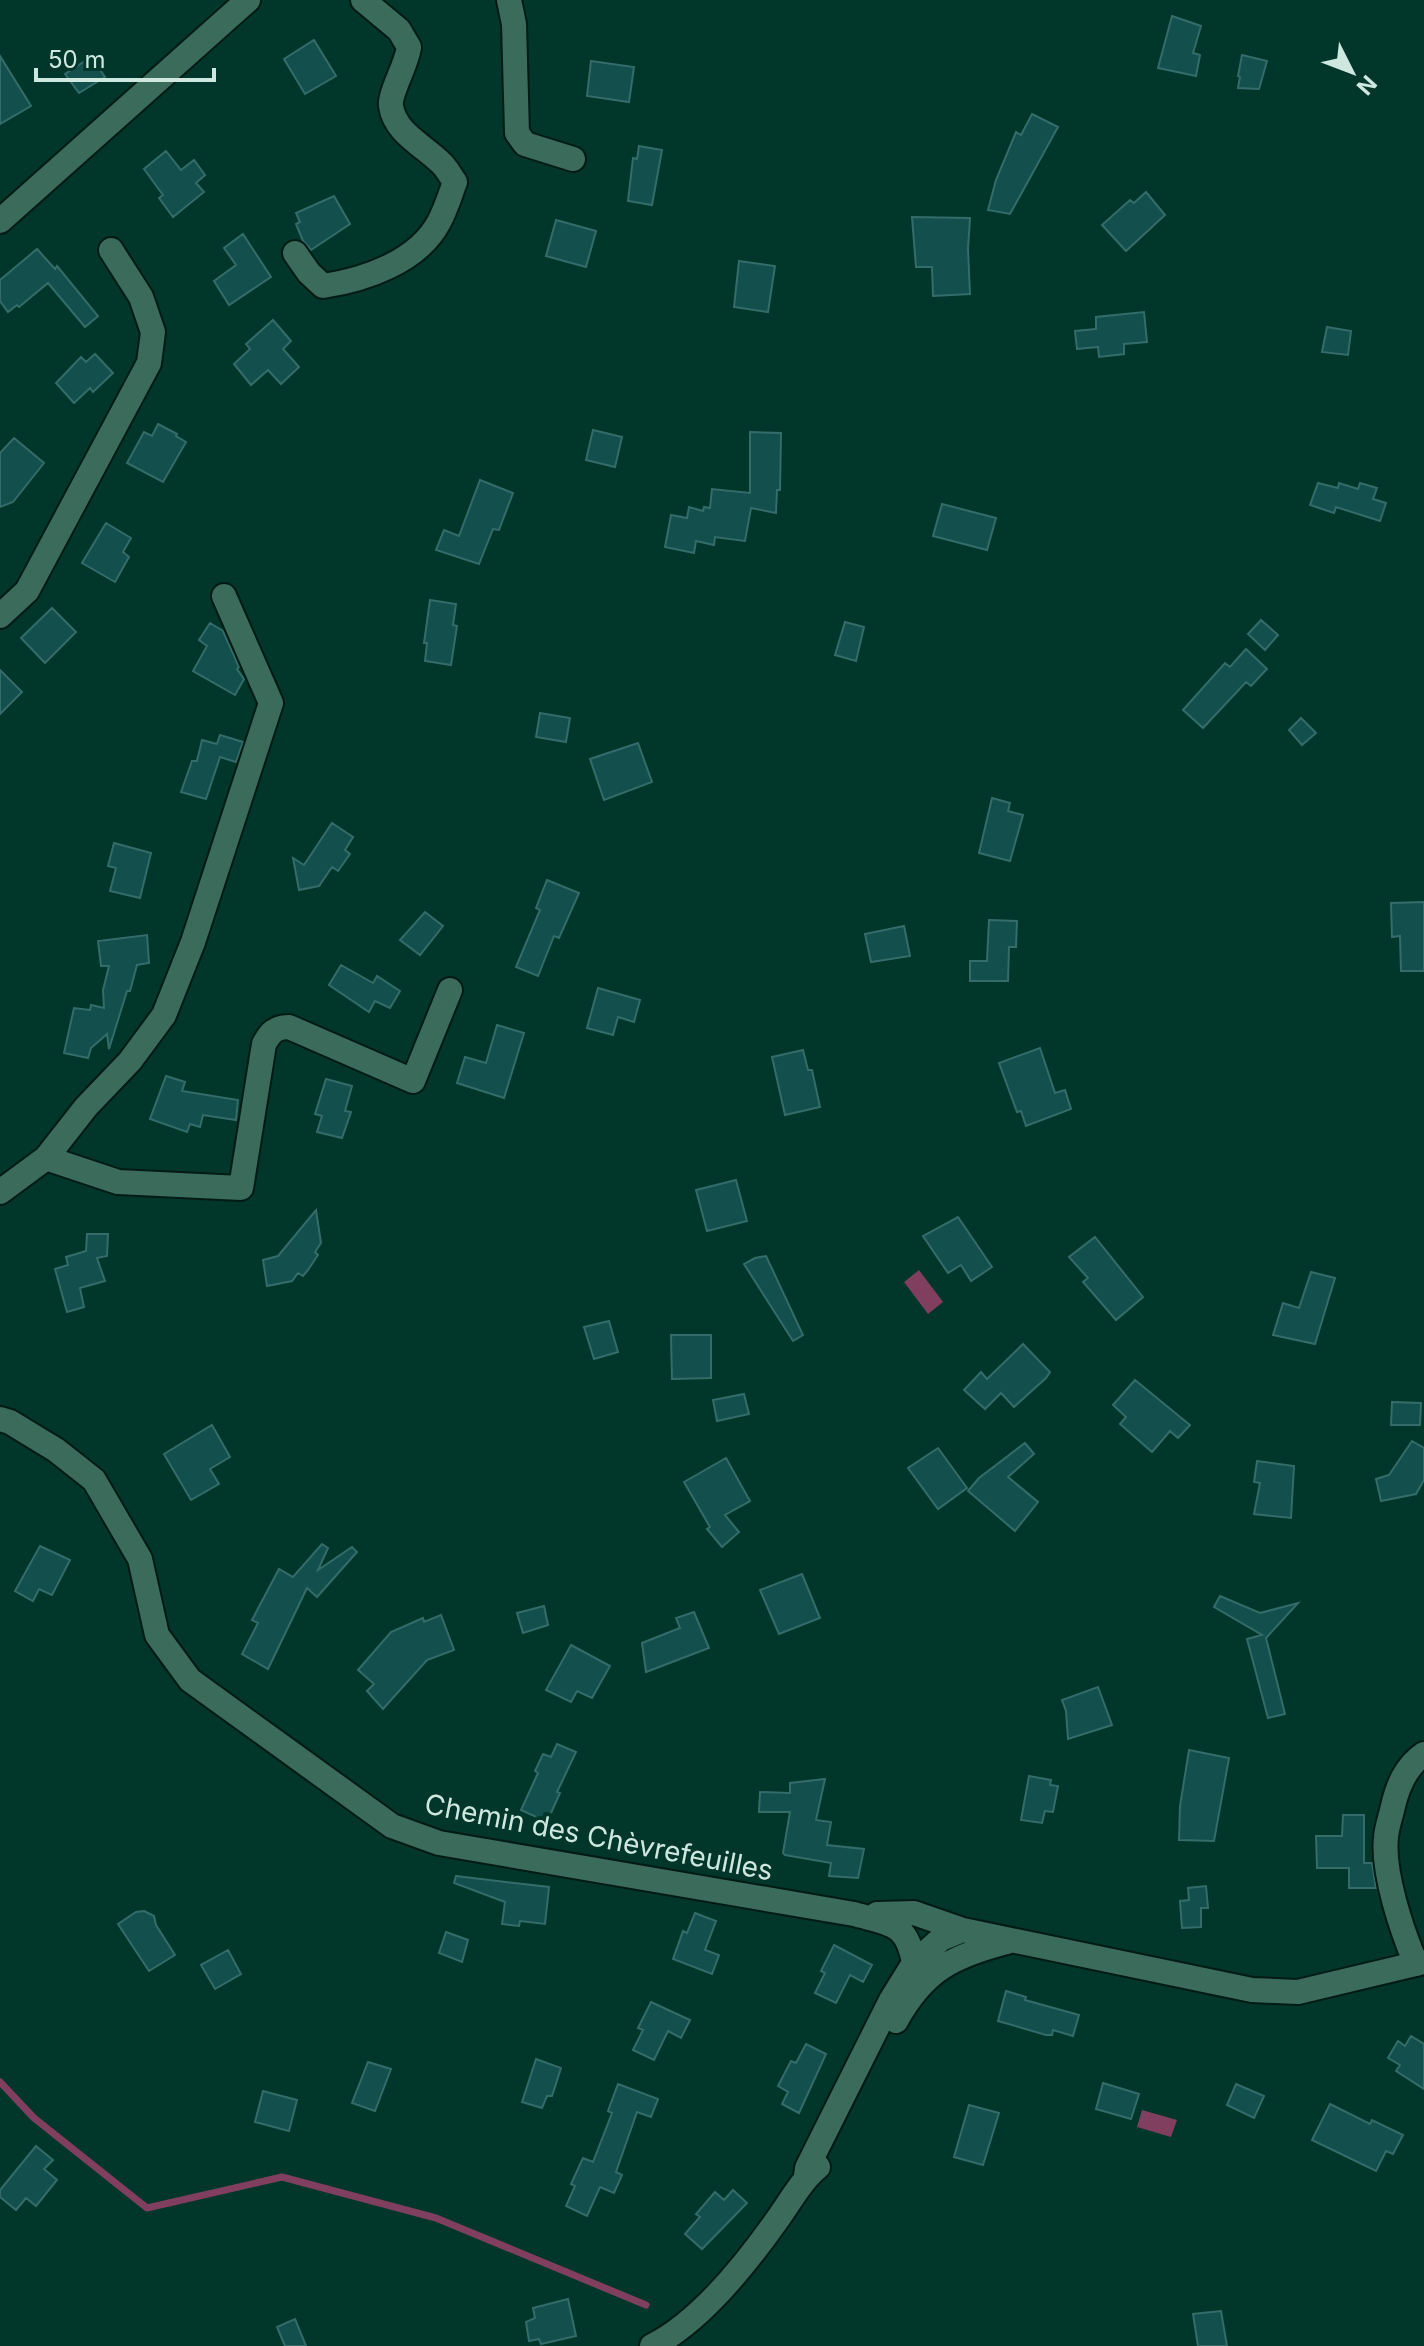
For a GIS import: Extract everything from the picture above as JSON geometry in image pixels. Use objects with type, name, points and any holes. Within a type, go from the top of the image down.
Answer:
[{"type":"street","points":[[0,221],[248,0]]},
{"type":"street","points":[[295,253],[323,286],[351,282],[385,268],[421,245],[439,224],[455,182],[440,161],[410,139],[397,120],[391,106],[392,98],[407,63],[409,47],[399,30],[363,0]]},
{"type":"street","points":[[509,0],[514,24],[517,133],[525,144],[573,159]]},
{"type":"street","points":[[0,616],[27,591],[149,363],[153,332],[141,297],[111,250]]},
{"type":"street","points":[[0,1192],[46,1158],[86,1107],[130,1061],[164,1015],[193,942],[271,703],[224,596]]},
{"type":"street","points":[[46,1158],[118,1182],[241,1188],[264,1044],[270,1033],[279,1027],[289,1027],[413,1081],[450,990]]},
{"type":"street","name":"Chemin des Chèvrefeuilles","points":[[0,1419],[56,1450],[94,1480],[140,1559],[157,1635],[190,1680],[392,1826],[439,1843],[854,1914],[957,1940]]},
{"type":"street","points":[[806,2176],[807,2168],[891,2000],[914,1963],[957,1940],[1014,1940],[1252,1990],[1298,1992],[1420,1963],[1401,1929],[1388,1865],[1386,1838],[1396,1792],[1411,1763],[1424,1754]]},
{"type":"street","name":"Chemin des Chèvrefeuilles","points":[[854,1914],[914,1913],[957,1940]]},
{"type":"street","points":[[897,1927],[911,1943],[914,1963]]},
{"type":"street","points":[[652,2346],[669,2337],[707,2305],[775,2223],[806,2176],[819,2166],[901,2012],[927,1978],[945,1964],[957,1940]]},
{"type":"shaded area","points":[[919,1270],[943,1302],[928,1314],[904,1282]]},
{"type":"shaded area","points":[[1142,2110],[1177,2120],[1171,2137],[1137,2127]]},
{"type":"building","points":[[1172,16],[1201,26],[1193,53],[1200,55],[1196,76],[1158,68]]},
{"type":"building","points":[[314,40],[336,76],[305,94],[284,59]]},
{"type":"building","points":[[1242,55],[1267,61],[1259,89],[1238,88]]},
{"type":"building","points":[[0,56],[31,106],[0,124]]},
{"type":"building","points":[[91,57],[105,77],[79,93],[65,74]]},
{"type":"building","points":[[591,61],[634,67],[629,102],[587,96]]},
{"type":"building","points":[[1032,114],[1058,127],[1010,214],[988,210],[996,180],[1016,132],[1021,135]]},
{"type":"building","points":[[639,146],[662,150],[652,205],[628,201],[633,158],[637,159]]},
{"type":"building","points":[[166,151],[181,170],[194,160],[205,175],[196,183],[204,192],[173,217],[159,198],[163,195],[144,169]]},
{"type":"building","points":[[1146,192],[1165,215],[1126,251],[1102,225],[1130,200],[1134,203]]},
{"type":"building","points":[[334,196],[350,224],[311,250],[303,241],[296,224],[300,222],[296,213]]},
{"type":"building","points":[[912,217],[970,218],[970,294],[933,296],[932,267],[916,267]]},
{"type":"building","points":[[556,220],[596,231],[586,267],[546,256]]},
{"type":"building","points":[[243,234],[271,277],[229,305],[214,281],[236,265],[224,248]]},
{"type":"building","points":[[37,249],[55,269],[57,266],[98,316],[85,327],[48,283],[19,307],[17,305],[8,312],[0,301],[0,280]]},
{"type":"building","points":[[739,261],[775,266],[768,312],[734,307]]},
{"type":"building","points":[[1144,312],[1147,342],[1124,344],[1124,354],[1099,357],[1098,347],[1077,349],[1075,331],[1096,329],[1096,317]]},
{"type":"building","points":[[273,320],[291,341],[283,349],[299,367],[281,384],[268,370],[251,385],[234,364],[250,349],[246,344]]},
{"type":"building","points":[[1327,327],[1351,331],[1348,355],[1322,352]]},
{"type":"building","points":[[95,354],[113,373],[93,392],[90,388],[74,403],[56,383],[81,357],[86,362]]},
{"type":"building","points":[[158,424],[186,442],[163,482],[127,463],[144,432],[152,436]]},
{"type":"building","points":[[593,430],[622,437],[615,467],[586,460]]},
{"type":"building","points":[[750,432],[781,433],[780,490],[777,490],[776,513],[751,508],[745,541],[715,537],[714,545],[696,541],[694,553],[665,547],[671,515],[687,518],[689,507],[703,511],[704,507],[710,508],[712,489],[750,493]]},
{"type":"building","points":[[14,438],[44,463],[13,502],[0,507],[0,453]]},
{"type":"building","points":[[480,480],[513,493],[499,530],[493,529],[479,564],[436,550],[444,530],[459,536]]},
{"type":"building","points":[[1318,483],[1338,488],[1339,483],[1358,489],[1360,483],[1377,488],[1373,499],[1386,503],[1380,521],[1336,507],[1334,513],[1310,505]]},
{"type":"building","points":[[942,504],[996,518],[987,550],[933,536]]},
{"type":"building","points":[[106,523],[131,538],[123,552],[129,557],[115,582],[82,563]]},
{"type":"building","points":[[430,600],[456,604],[453,625],[457,626],[451,665],[425,661],[427,643],[424,643]]},
{"type":"building","points":[[52,608],[76,632],[45,663],[21,638]]},
{"type":"building","points":[[1261,620],[1278,635],[1265,650],[1248,634]]},
{"type":"building","points":[[845,622],[864,627],[856,661],[835,655]]},
{"type":"building","points":[[210,623],[223,631],[239,667],[237,669],[244,679],[235,695],[193,671],[207,646],[199,640]]},
{"type":"building","points":[[1246,649],[1267,669],[1251,686],[1246,682],[1203,728],[1183,710],[1225,663],[1230,667]]},
{"type":"building","points":[[0,670],[22,692],[0,714]]},
{"type":"building","points":[[540,713],[570,718],[566,742],[536,737]]},
{"type":"building","points":[[1301,718],[1316,733],[1302,745],[1289,730]]},
{"type":"building","points":[[220,735],[243,742],[236,762],[220,757],[206,799],[181,792],[192,761],[197,761],[202,740],[217,744]]},
{"type":"building","points":[[638,743],[652,782],[604,800],[590,759]]},
{"type":"building","points":[[992,798],[1010,803],[1008,811],[1023,815],[1010,861],[979,853]]},
{"type":"building","points":[[332,823],[353,837],[345,850],[350,854],[338,871],[332,867],[319,886],[299,890],[293,858],[304,865]]},
{"type":"building","points":[[114,843],[151,853],[140,898],[110,891],[116,868],[108,866]]},
{"type":"building","points":[[547,880],[579,893],[559,938],[554,936],[538,976],[516,967],[540,910],[536,908]]},
{"type":"building","points":[[1424,902],[1424,971],[1401,971],[1400,936],[1392,937],[1391,903]]},
{"type":"building","points":[[425,912],[443,926],[420,955],[400,940]]},
{"type":"building","points":[[989,920],[1017,921],[1016,947],[1009,947],[1008,981],[970,981],[970,961],[987,961]]},
{"type":"building","points":[[904,926],[910,956],[871,962],[865,934]]},
{"type":"building","points":[[147,935],[149,963],[137,965],[109,1049],[107,1034],[91,1048],[88,1058],[64,1053],[74,1008],[90,1010],[91,1005],[104,1008],[103,990],[109,966],[101,966],[98,941]]},
{"type":"building","points":[[341,965],[373,983],[377,976],[400,991],[390,1008],[375,1001],[369,1012],[329,985]]},
{"type":"building","points":[[598,988],[640,1000],[634,1022],[618,1017],[613,1035],[587,1028]]},
{"type":"building","points":[[497,1025],[524,1033],[504,1098],[457,1083],[465,1057],[486,1063]]},
{"type":"building","points":[[1040,1048],[1055,1093],[1065,1090],[1071,1109],[1026,1126],[1021,1111],[1017,1112],[999,1063]]},
{"type":"building","points":[[803,1050],[808,1070],[812,1070],[820,1107],[785,1115],[772,1057]]},
{"type":"building","points":[[166,1076],[185,1082],[182,1091],[238,1100],[236,1120],[203,1115],[200,1127],[190,1124],[187,1132],[150,1119]]},
{"type":"building","points":[[326,1079],[352,1086],[345,1111],[351,1112],[342,1138],[317,1132],[322,1116],[315,1114]]},
{"type":"building","points":[[736,1180],[747,1221],[707,1231],[696,1190]]},
{"type":"building","points":[[316,1210],[321,1243],[315,1252],[318,1255],[303,1276],[298,1273],[292,1281],[267,1286],[263,1260],[278,1256]]},
{"type":"building","points":[[958,1217],[992,1267],[971,1281],[961,1265],[948,1273],[923,1236]]},
{"type":"building","points":[[87,1234],[108,1234],[107,1256],[97,1258],[105,1281],[80,1288],[84,1307],[67,1312],[55,1269],[68,1265],[66,1257],[86,1251]]},
{"type":"building","points":[[1095,1237],[1143,1297],[1116,1320],[1083,1282],[1088,1278],[1069,1257]]},
{"type":"building","points":[[766,1256],[803,1335],[793,1341],[744,1264]]},
{"type":"building","points":[[1311,1272],[1335,1278],[1315,1344],[1273,1335],[1283,1303],[1299,1308]]},
{"type":"building","points":[[609,1321],[618,1352],[594,1359],[584,1327]]},
{"type":"building","points":[[671,1335],[711,1335],[711,1378],[672,1379]]},
{"type":"building","points":[[1023,1344],[1050,1372],[1014,1407],[1001,1393],[985,1409],[964,1390],[981,1372],[987,1379]]},
{"type":"building","points":[[1135,1380],[1190,1425],[1178,1438],[1170,1431],[1152,1452],[1120,1424],[1126,1417],[1113,1405]]},
{"type":"building","points":[[744,1394],[749,1414],[717,1421],[713,1400]]},
{"type":"building","points":[[1392,1402],[1421,1403],[1420,1425],[1391,1425]]},
{"type":"building","points":[[212,1425],[230,1457],[210,1469],[219,1484],[191,1500],[164,1454]]},
{"type":"building","points":[[1412,1441],[1424,1448],[1424,1480],[1416,1494],[1381,1501],[1376,1479],[1389,1475]]},
{"type":"building","points":[[1025,1443],[1034,1454],[1008,1477],[1038,1502],[1015,1531],[968,1491],[979,1478]]},
{"type":"building","points":[[938,1448],[967,1488],[938,1509],[908,1468]]},
{"type":"building","points":[[726,1458],[750,1501],[725,1515],[739,1532],[722,1547],[707,1529],[710,1527],[684,1482]]},
{"type":"building","points":[[1257,1461],[1294,1466],[1291,1518],[1254,1514],[1260,1483],[1254,1482]]},
{"type":"building","points":[[322,1544],[328,1548],[318,1570],[352,1547],[357,1552],[317,1597],[307,1588],[268,1669],[242,1654],[258,1623],[252,1620],[279,1569],[293,1577]]},
{"type":"building","points":[[40,1546],[70,1560],[52,1595],[39,1589],[33,1601],[15,1591]]},
{"type":"building","points":[[802,1574],[820,1618],[779,1634],[760,1590]]},
{"type":"building","points":[[1220,1596],[1260,1613],[1298,1603],[1266,1638],[1285,1714],[1268,1718],[1247,1639],[1262,1635],[1214,1607]]},
{"type":"building","points":[[544,1606],[548,1625],[523,1633],[517,1613]]},
{"type":"building","points":[[694,1612],[709,1648],[646,1672],[642,1643],[680,1628],[676,1618]]},
{"type":"building","points":[[441,1615],[454,1650],[427,1660],[383,1709],[367,1691],[374,1684],[358,1670],[391,1632],[423,1618],[424,1622]]},
{"type":"building","points":[[571,1645],[610,1666],[592,1698],[577,1691],[571,1702],[546,1690]]},
{"type":"building","points":[[1098,1687],[1112,1725],[1068,1739],[1062,1700]]},
{"type":"building","points":[[557,1744],[576,1752],[547,1822],[521,1810],[543,1754],[551,1757]]},
{"type":"building","points":[[1189,1750],[1229,1758],[1214,1841],[1179,1840],[1180,1806]]},
{"type":"building","points":[[1029,1776],[1051,1780],[1050,1785],[1058,1786],[1053,1812],[1045,1811],[1042,1823],[1021,1820]]},
{"type":"building","points":[[825,1779],[816,1820],[831,1822],[827,1845],[864,1849],[858,1878],[829,1876],[831,1863],[785,1855],[790,1812],[759,1812],[760,1792],[790,1793],[790,1783]]},
{"type":"building","points":[[1343,1815],[1364,1815],[1364,1863],[1372,1863],[1376,1888],[1349,1888],[1349,1868],[1317,1868],[1316,1836],[1342,1836]]},
{"type":"building","points":[[456,1876],[549,1887],[545,1924],[520,1921],[519,1926],[502,1924],[505,1902],[454,1883]]},
{"type":"building","points":[[1206,1886],[1208,1908],[1201,1908],[1201,1927],[1182,1928],[1180,1901],[1189,1900],[1188,1888]]},
{"type":"building","points":[[144,1911],[154,1916],[156,1925],[175,1955],[149,1971],[118,1924],[136,1912]]},
{"type":"building","points":[[695,1913],[716,1921],[705,1950],[719,1955],[712,1974],[673,1959],[683,1931],[687,1933]]},
{"type":"building","points":[[446,1932],[468,1940],[462,1962],[439,1953]]},
{"type":"building","points":[[834,1945],[872,1965],[863,1982],[850,1975],[836,2003],[815,1993],[825,1973],[821,1971]]},
{"type":"building","points":[[228,1950],[241,1974],[215,1989],[201,1965]]},
{"type":"building","points":[[1006,1991],[1026,1997],[1025,2000],[1079,2015],[1073,2036],[1053,2030],[1052,2035],[1046,2035],[998,2021]]},
{"type":"building","points":[[651,2002],[690,2020],[681,2038],[668,2031],[654,2060],[633,2050],[643,2030],[638,2028]]},
{"type":"building","points":[[1411,2036],[1424,2044],[1424,2089],[1396,2071],[1400,2065],[1388,2058],[1398,2041],[1405,2046]]},
{"type":"building","points":[[806,2044],[826,2054],[799,2113],[782,2104],[788,2092],[778,2086],[791,2061],[796,2063]]},
{"type":"building","points":[[536,2059],[561,2068],[552,2096],[547,2096],[542,2108],[522,2102]]},
{"type":"building","points":[[368,2062],[391,2069],[375,2111],[352,2103]]},
{"type":"building","points":[[1103,2083],[1139,2094],[1131,2119],[1096,2109]]},
{"type":"building","points":[[618,2084],[658,2099],[651,2117],[637,2112],[616,2172],[622,2175],[614,2193],[600,2187],[587,2216],[566,2206],[575,2186],[571,2184],[583,2158],[593,2162],[612,2113],[608,2111]]},
{"type":"building","points":[[1236,2084],[1264,2096],[1254,2118],[1227,2105]]},
{"type":"building","points":[[263,2091],[297,2100],[289,2131],[255,2122]]},
{"type":"building","points":[[1330,2104],[1370,2124],[1372,2120],[1403,2135],[1393,2154],[1386,2151],[1376,2171],[1312,2140]]},
{"type":"building","points":[[969,2105],[999,2113],[983,2165],[954,2157]]},
{"type":"building","points":[[36,2146],[53,2160],[44,2169],[57,2180],[36,2206],[26,2198],[16,2210],[0,2197],[0,2190]]},
{"type":"building","points":[[733,2190],[747,2203],[702,2249],[685,2234],[700,2217],[696,2214],[715,2192],[724,2200]]},
{"type":"building","points":[[568,2299],[576,2336],[541,2344],[539,2339],[529,2341],[526,2322],[535,2318],[533,2308]]},
{"type":"building","points":[[1221,2311],[1227,2346],[1198,2346],[1193,2314]]},
{"type":"building","points":[[295,2319],[306,2346],[285,2346],[277,2327]]},
{"type":"waterway","points":[[0,2082],[34,2118],[147,2208],[282,2177],[436,2218],[646,2305]]}]
